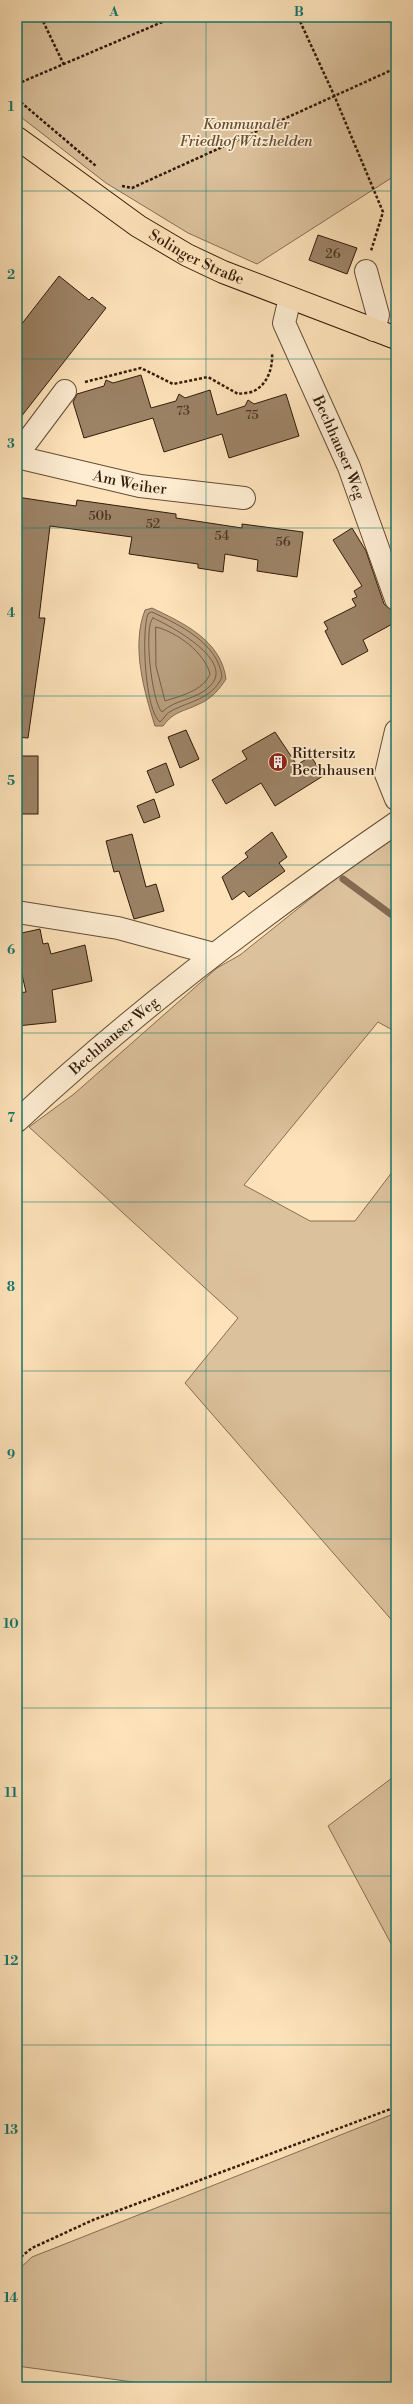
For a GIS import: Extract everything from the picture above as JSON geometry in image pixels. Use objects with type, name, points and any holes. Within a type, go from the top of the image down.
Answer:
[{"type":"main road","name":"Solinger Straße","points":[[17,138],[138,226],[187,255],[223,272],[396,338]]},
{"type":"street","points":[[366,271],[378,315],[374,330]]},
{"type":"street","name":"Bechhauser Weg","points":[[290,298],[284,323],[349,467],[396,599]]},
{"type":"street","points":[[17,456],[65,391]]},
{"type":"street","name":"Am Weiher","points":[[17,456],[140,486],[244,498]]},
{"type":"street","points":[[396,731],[386,774],[396,799]]},
{"type":"street","name":"Bechhauser Weg","points":[[17,1121],[80,1063],[214,954],[314,879],[396,823]]},
{"type":"street","points":[[17,912],[118,928],[214,954]]},
{"type":"path","points":[[41,17],[64,65]]},
{"type":"path","points":[[17,84],[174,17]]},
{"type":"path","points":[[298,17],[334,95],[383,212],[366,271]]},
{"type":"path","points":[[120,186],[132,188],[396,68]]},
{"type":"path","points":[[17,99],[102,171]]},
{"type":"path","points":[[65,391],[84,382],[141,368],[173,384],[208,377],[238,394],[254,391],[269,376],[272,363],[271,346]]},
{"type":"path","points":[[17,2260],[32,2248],[93,2220],[396,2106]]},
{"type":"green space","name":"Kommunaler Friedhof Witzhelden","points":[[17,17],[396,17],[396,175],[257,264],[188,233],[106,183],[17,114]]},
{"type":"green space","points":[[396,830],[396,1032],[378,1022],[244,1185],[310,1221],[355,1221],[396,1167],[396,1625],[185,1383],[238,1318],[29,1127],[74,1094],[217,968],[240,955]]},
{"type":"green space","points":[[396,1775],[396,1953],[328,1826]]},
{"type":"green space","points":[[396,2113],[396,2387],[135,2387],[140,2383],[17,2366],[17,2271],[32,2257]]},
{"type":"water","points":[[152,608],[188,627],[209,643],[223,665],[226,679],[211,697],[193,707],[179,712],[171,717],[163,726],[155,726],[143,683],[139,653],[139,638],[145,610]]},
{"type":"building","points":[[318,235],[357,248],[347,274],[309,260]]},
{"type":"building","points":[[59,276],[89,300],[92,297],[106,308],[17,422],[17,330]]},
{"type":"building","points":[[141,375],[151,408],[176,401],[179,394],[185,398],[210,390],[217,415],[245,406],[248,400],[254,404],[286,394],[299,436],[229,458],[222,434],[164,452],[153,418],[84,438],[73,402],[77,394],[104,386],[106,380],[113,383]]},
{"type":"building","points":[[17,497],[76,506],[77,500],[176,514],[176,518],[242,528],[242,524],[303,532],[297,577],[257,571],[258,560],[225,554],[223,572],[198,568],[198,564],[129,554],[132,537],[50,526],[39,618],[45,618],[28,738],[17,737]]},
{"type":"building","points":[[352,528],[366,551],[384,604],[396,614],[396,622],[363,640],[368,651],[342,665],[325,631],[328,629],[324,622],[356,606],[352,599],[357,597],[354,591],[362,586],[333,540]]},
{"type":"building","points":[[186,730],[199,759],[180,768],[168,737]]},
{"type":"building","points":[[275,732],[297,765],[311,756],[323,776],[275,806],[261,783],[226,804],[212,780],[247,759],[242,751]]},
{"type":"building","points":[[17,756],[38,756],[38,814],[17,814]]},
{"type":"building","points":[[166,763],[174,785],[156,793],[147,771]]},
{"type":"building","points":[[154,799],[160,817],[144,823],[137,806]]},
{"type":"building","points":[[272,832],[287,857],[279,863],[285,871],[249,897],[244,891],[232,900],[222,877],[248,857],[245,853]]},
{"type":"building","points":[[132,834],[146,887],[156,884],[164,911],[134,919],[119,871],[114,872],[106,841]]},
{"type":"building","points":[[40,929],[43,944],[48,943],[51,954],[85,945],[92,981],[52,990],[56,1022],[17,1026],[17,993],[26,992],[19,962],[21,961],[17,934]]},
{"type":"waterway","points":[[343,879],[396,918]]},
{"type":"place","name":"Rittersitz Bechhausen","points":[[278,762]]}]
